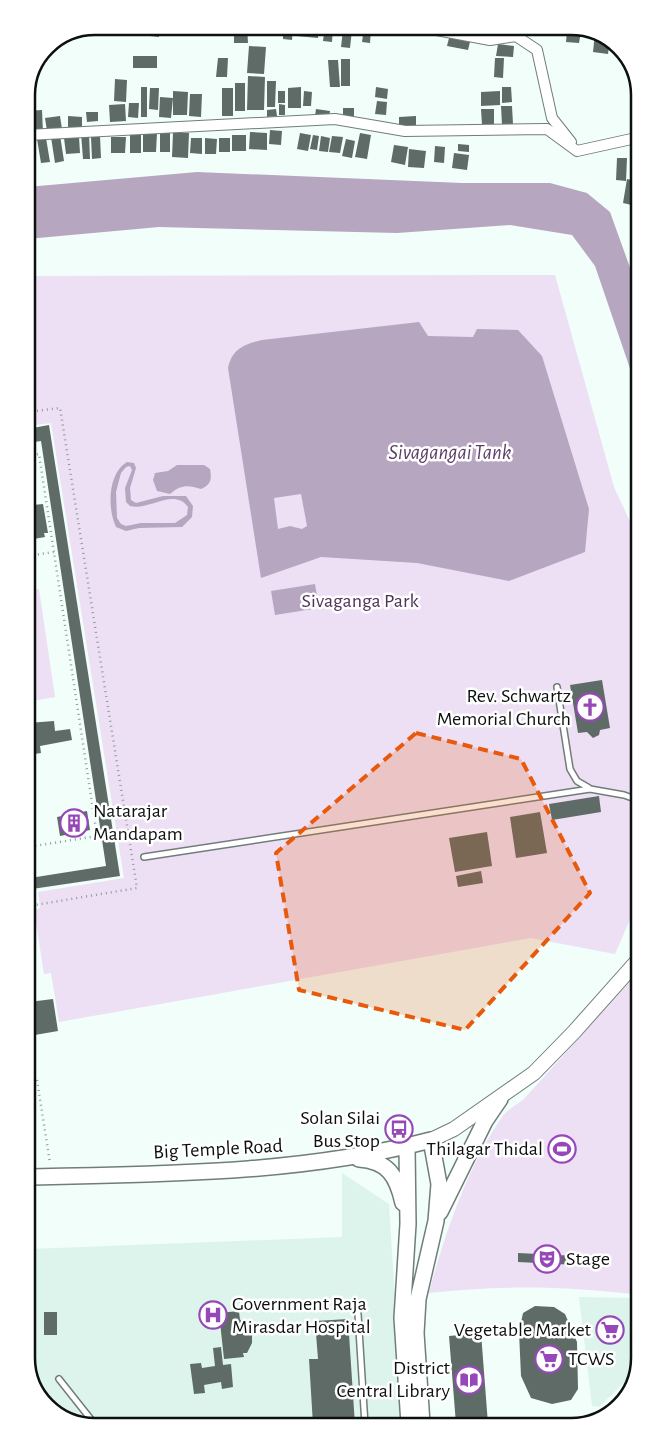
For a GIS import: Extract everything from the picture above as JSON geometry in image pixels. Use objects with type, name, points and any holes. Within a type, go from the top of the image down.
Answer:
[{"type":"main road","points":[[422,1418],[416,1333],[418,1299],[436,1221],[439,1184],[432,1140],[454,1129],[500,1099],[534,1073],[574,1032],[631,968]]},
{"type":"main road","points":[[436,1221],[485,1121],[500,1099]]},
{"type":"main road","name":"Big Temple Road","points":[[35,1177],[262,1168],[407,1147],[432,1140]]},
{"type":"main road","points":[[407,1147],[408,1224],[403,1336],[409,1418]]},
{"type":"main road","points":[[340,1158],[372,1160],[384,1165],[400,1188],[408,1224]]},
{"type":"street","points":[[465,35],[490,40],[505,35]]},
{"type":"street","points":[[486,35],[490,40]]},
{"type":"street","points":[[521,35],[536,50],[552,118],[578,151]]},
{"type":"street","points":[[35,135],[335,119],[406,131],[548,129],[578,151],[631,139]]},
{"type":"lane","points":[[557,687],[570,769],[577,781],[590,789]]},
{"type":"lane","points":[[144,858],[590,789],[631,798]]},
{"type":"lane","points":[[358,1314],[365,1418]]},
{"type":"lane","points":[[59,1379],[90,1418]]},
{"type":"path","points":[[35,411],[60,408],[137,888],[35,905]]},
{"type":"path","points":[[35,455],[39,454],[97,836],[35,846]]},
{"type":"path","points":[[35,555],[54,552]]},
{"type":"path","points":[[37,1080],[52,1177]]},
{"type":"highlighted area","points":[[416,733],[521,759],[590,893],[465,1030],[299,990],[276,853]]},
{"type":"shaded area","name":"Government Raja Mirasdar Hospital","points":[[342,1173],[389,1204],[403,1418],[91,1418],[75,1415],[58,1406],[47,1395],[41,1385],[35,1358],[35,1249],[342,1237]]},
{"type":"shaded area","name":"Vegetable Market","points":[[579,1297],[631,1298],[631,1358],[628,1378],[599,1407],[592,1406]]},
{"type":"green space","name":"Sivaganga Park","points":[[555,275],[614,487],[631,524],[631,917],[615,954],[531,938],[59,1022],[51,973],[44,974],[35,916],[35,910],[40,908],[38,892],[124,878],[51,423],[35,425],[35,276]]},
{"type":"green space","points":[[39,589],[55,697],[35,701],[35,590]]},
{"type":"green space","name":"Thilagar Thidal","points":[[631,980],[631,1294],[560,1288],[508,1288],[429,1293],[458,1202],[478,1157],[502,1117],[523,1100]]},
{"type":"water","points":[[197,172],[462,183],[550,183],[587,193],[610,212],[631,270],[631,371],[595,266],[572,235],[510,225],[397,233],[159,227],[35,238],[35,186]]},
{"type":"water","name":"Sivagangai Tank","points":[[419,322],[428,336],[473,337],[477,329],[518,330],[542,356],[589,509],[585,552],[509,581],[417,563],[321,557],[261,578],[228,368],[232,356],[240,348],[262,340]],"holes":[[[301,494],[307,526],[302,529],[290,526],[278,529],[274,498]]]},
{"type":"water","points":[[127,462],[134,463],[136,468],[130,488],[131,500],[136,503],[163,496],[186,496],[193,506],[192,517],[182,527],[139,528],[126,531],[116,527],[111,510],[111,491],[116,474]],"holes":[[[130,466],[132,470],[125,488],[126,502],[130,506],[137,507],[176,499],[182,501],[188,507],[187,515],[175,523],[141,523],[126,526],[121,524],[117,518],[116,492],[121,473],[126,467]]]},
{"type":"water","points":[[177,465],[204,465],[210,469],[211,479],[209,484],[201,489],[189,486],[181,487],[170,494],[157,491],[153,480],[155,473],[168,471]]},
{"type":"water","points":[[315,584],[319,608],[275,615],[271,591]]},
{"type":"building","points":[[234,35],[248,35],[248,43],[234,43]]},
{"type":"building","points":[[263,35],[279,35],[279,36]]},
{"type":"building","points":[[283,35],[292,35],[292,40],[283,39]]},
{"type":"building","points":[[296,35],[318,35],[318,38]]},
{"type":"building","points":[[324,35],[332,35],[332,42],[323,41]]},
{"type":"building","points":[[342,35],[351,35],[350,48],[341,47]]},
{"type":"building","points":[[363,35],[371,35],[370,43],[362,42]]},
{"type":"building","points":[[567,35],[580,36],[579,43],[566,42]]},
{"type":"building","points":[[449,38],[470,42],[468,50],[447,46]]},
{"type":"building","points":[[594,40],[609,48],[608,54],[593,52]]},
{"type":"building","points":[[498,44],[514,46],[513,57],[496,56]]},
{"type":"building","points":[[249,46],[266,47],[264,74],[247,73]]},
{"type":"building","points":[[133,56],[157,56],[157,68],[133,68]]},
{"type":"building","points":[[218,58],[228,58],[227,77],[216,77]]},
{"type":"building","points":[[495,58],[504,58],[503,78],[494,77]]},
{"type":"building","points":[[341,59],[350,59],[350,86],[341,86]]},
{"type":"building","points":[[328,60],[338,60],[340,87],[330,87]]},
{"type":"building","points":[[248,76],[265,77],[264,110],[247,110]]},
{"type":"building","points":[[115,79],[127,80],[126,102],[114,101]]},
{"type":"building","points":[[267,81],[276,81],[275,107],[267,107]]},
{"type":"building","points":[[235,83],[245,83],[245,111],[235,111]]},
{"type":"building","points":[[141,87],[147,87],[147,117],[141,117]]},
{"type":"building","points":[[301,87],[301,108],[288,108],[288,88]]},
{"type":"building","points":[[376,87],[388,89],[387,99],[375,97]]},
{"type":"building","points":[[502,87],[511,87],[512,102],[502,103]]},
{"type":"building","points":[[150,88],[159,88],[158,110],[149,109]]},
{"type":"building","points":[[222,88],[233,88],[233,116],[222,116]]},
{"type":"building","points":[[173,91],[188,92],[187,115],[173,115]]},
{"type":"building","points":[[278,91],[285,91],[285,103],[278,103]]},
{"type":"building","points":[[304,91],[312,92],[311,106],[303,106]]},
{"type":"building","points":[[500,91],[500,105],[481,106],[481,92]]},
{"type":"building","points":[[190,94],[202,94],[201,117],[189,116]]},
{"type":"building","points":[[160,97],[173,98],[171,118],[159,117]]},
{"type":"building","points":[[377,101],[387,102],[386,115],[375,114]]},
{"type":"building","points":[[129,103],[139,103],[138,118],[128,117]]},
{"type":"building","points":[[125,104],[126,121],[110,122],[109,105]]},
{"type":"building","points":[[279,104],[285,105],[285,115],[279,115]]},
{"type":"building","points":[[501,106],[512,106],[513,124],[502,125]]},
{"type":"building","points":[[343,108],[354,108],[354,120],[343,120]]},
{"type":"building","points":[[276,109],[277,116],[267,117],[267,110]]},
{"type":"building","points":[[316,109],[330,111],[329,118],[315,116]]},
{"type":"building","points":[[481,109],[494,109],[494,125],[482,125]]},
{"type":"building","points":[[35,110],[42,110],[43,133],[35,133]]},
{"type":"building","points":[[86,112],[98,112],[98,121],[87,122]]},
{"type":"building","points":[[60,116],[62,129],[47,131],[45,118]]},
{"type":"building","points":[[68,116],[82,117],[82,127],[68,127]]},
{"type":"building","points":[[416,116],[416,128],[399,130],[399,117]]},
{"type":"building","points":[[270,130],[282,131],[281,145],[269,144]]},
{"type":"building","points":[[143,132],[157,133],[156,152],[143,152]]},
{"type":"building","points":[[160,132],[170,132],[170,152],[160,152]]},
{"type":"building","points":[[250,132],[267,133],[267,150],[249,149]]},
{"type":"building","points":[[81,133],[89,133],[90,159],[83,159]]},
{"type":"building","points":[[130,133],[141,134],[141,153],[130,153]]},
{"type":"building","points":[[173,133],[189,133],[188,158],[172,157]]},
{"type":"building","points":[[300,133],[311,135],[308,151],[297,149]]},
{"type":"building","points":[[360,133],[371,135],[367,159],[355,157]]},
{"type":"building","points":[[60,135],[64,161],[55,163],[51,137]]},
{"type":"building","points":[[232,135],[246,135],[246,151],[232,151]]},
{"type":"building","points":[[313,135],[319,136],[317,150],[310,149]]},
{"type":"building","points":[[100,136],[101,158],[92,159],[91,137]]},
{"type":"building","points":[[321,136],[330,138],[328,152],[319,151]]},
{"type":"building","points":[[332,136],[343,137],[340,153],[329,152]]},
{"type":"building","points":[[79,137],[80,153],[66,154],[64,138]]},
{"type":"building","points":[[111,137],[126,137],[125,153],[111,153]]},
{"type":"building","points":[[46,138],[50,162],[41,163],[37,139]]},
{"type":"building","points":[[191,138],[202,138],[202,154],[190,153]]},
{"type":"building","points":[[205,138],[217,139],[216,154],[205,154]]},
{"type":"building","points":[[219,138],[230,138],[230,152],[219,152]]},
{"type":"building","points":[[346,139],[355,141],[352,158],[342,156]]},
{"type":"building","points":[[458,144],[469,145],[469,152],[458,151]]},
{"type":"building","points":[[394,145],[408,147],[405,165],[391,162]]},
{"type":"building","points":[[435,146],[445,147],[444,163],[434,162]]},
{"type":"building","points":[[409,149],[426,151],[424,168],[408,167]]},
{"type":"building","points":[[454,153],[469,155],[467,170],[452,168]]},
{"type":"building","points":[[617,158],[627,158],[626,181],[616,180]]},
{"type":"building","points":[[627,179],[631,180],[631,205],[623,203]]},
{"type":"building","points":[[49,425],[120,876],[35,889],[35,877],[106,866],[41,441],[35,442],[35,428]]},
{"type":"building","points":[[43,504],[48,533],[44,533],[45,537],[35,539],[35,505]]},
{"type":"building","name":"Rev. Schwartz Memorial Church","points":[[602,680],[610,728],[600,730],[599,735],[593,738],[587,732],[578,733],[570,685]]},
{"type":"building","points":[[54,721],[55,731],[70,729],[72,740],[40,746],[41,753],[35,754],[35,722]]},
{"type":"building","points":[[599,796],[601,812],[552,820],[549,804]]},
{"type":"building","name":"Natarajar Mandapam","points":[[87,811],[90,830],[60,836],[57,817]]},
{"type":"building","points":[[540,812],[547,853],[516,858],[510,817]]},
{"type":"building","points":[[487,832],[492,866],[455,872],[449,838]]},
{"type":"building","points":[[481,871],[483,883],[458,887],[456,876]]},
{"type":"building","points":[[53,999],[58,1031],[35,1035],[35,1001]]},
{"type":"building","name":"Stage","points":[[518,1253],[577,1256],[577,1265],[518,1262]]},
{"type":"building","name":"TCWS","points":[[535,1306],[554,1307],[565,1314],[577,1342],[578,1389],[571,1400],[552,1404],[531,1398],[521,1376],[519,1332],[523,1313]]},
{"type":"building","points":[[239,1311],[240,1320],[245,1319],[252,1331],[252,1343],[247,1353],[243,1353],[244,1357],[224,1359],[219,1313]]},
{"type":"building","points":[[44,1312],[57,1312],[57,1335],[44,1335]]},
{"type":"building","points":[[348,1319],[355,1418],[313,1418],[309,1359],[318,1359],[315,1321]]},
{"type":"building","name":"District Central Library","points":[[481,1333],[488,1418],[456,1418],[449,1336]]},
{"type":"building","points":[[221,1347],[223,1365],[231,1364],[233,1387],[222,1389],[221,1382],[204,1385],[205,1393],[194,1394],[190,1364],[201,1363],[202,1368],[215,1366],[213,1348]]},
{"type":"place","name":"Rev. Schwartz Memorial Church","points":[[590,707]]},
{"type":"place","name":"Natarajar Mandapam","points":[[74,823]]},
{"type":"place","name":"Solan Silai Bus Stop","points":[[399,1129]]},
{"type":"place","name":"Thilagar Thidal","points":[[562,1149]]},
{"type":"place","name":"Stage","points":[[547,1259]]},
{"type":"place","name":"Government Raja Mirasdar Hospital","points":[[213,1315]]},
{"type":"place","name":"Vegetable Market","points":[[610,1330]]},
{"type":"place","name":"TCWS","points":[[549,1359]]},
{"type":"place","name":"District Central Library","points":[[469,1380]]}]
